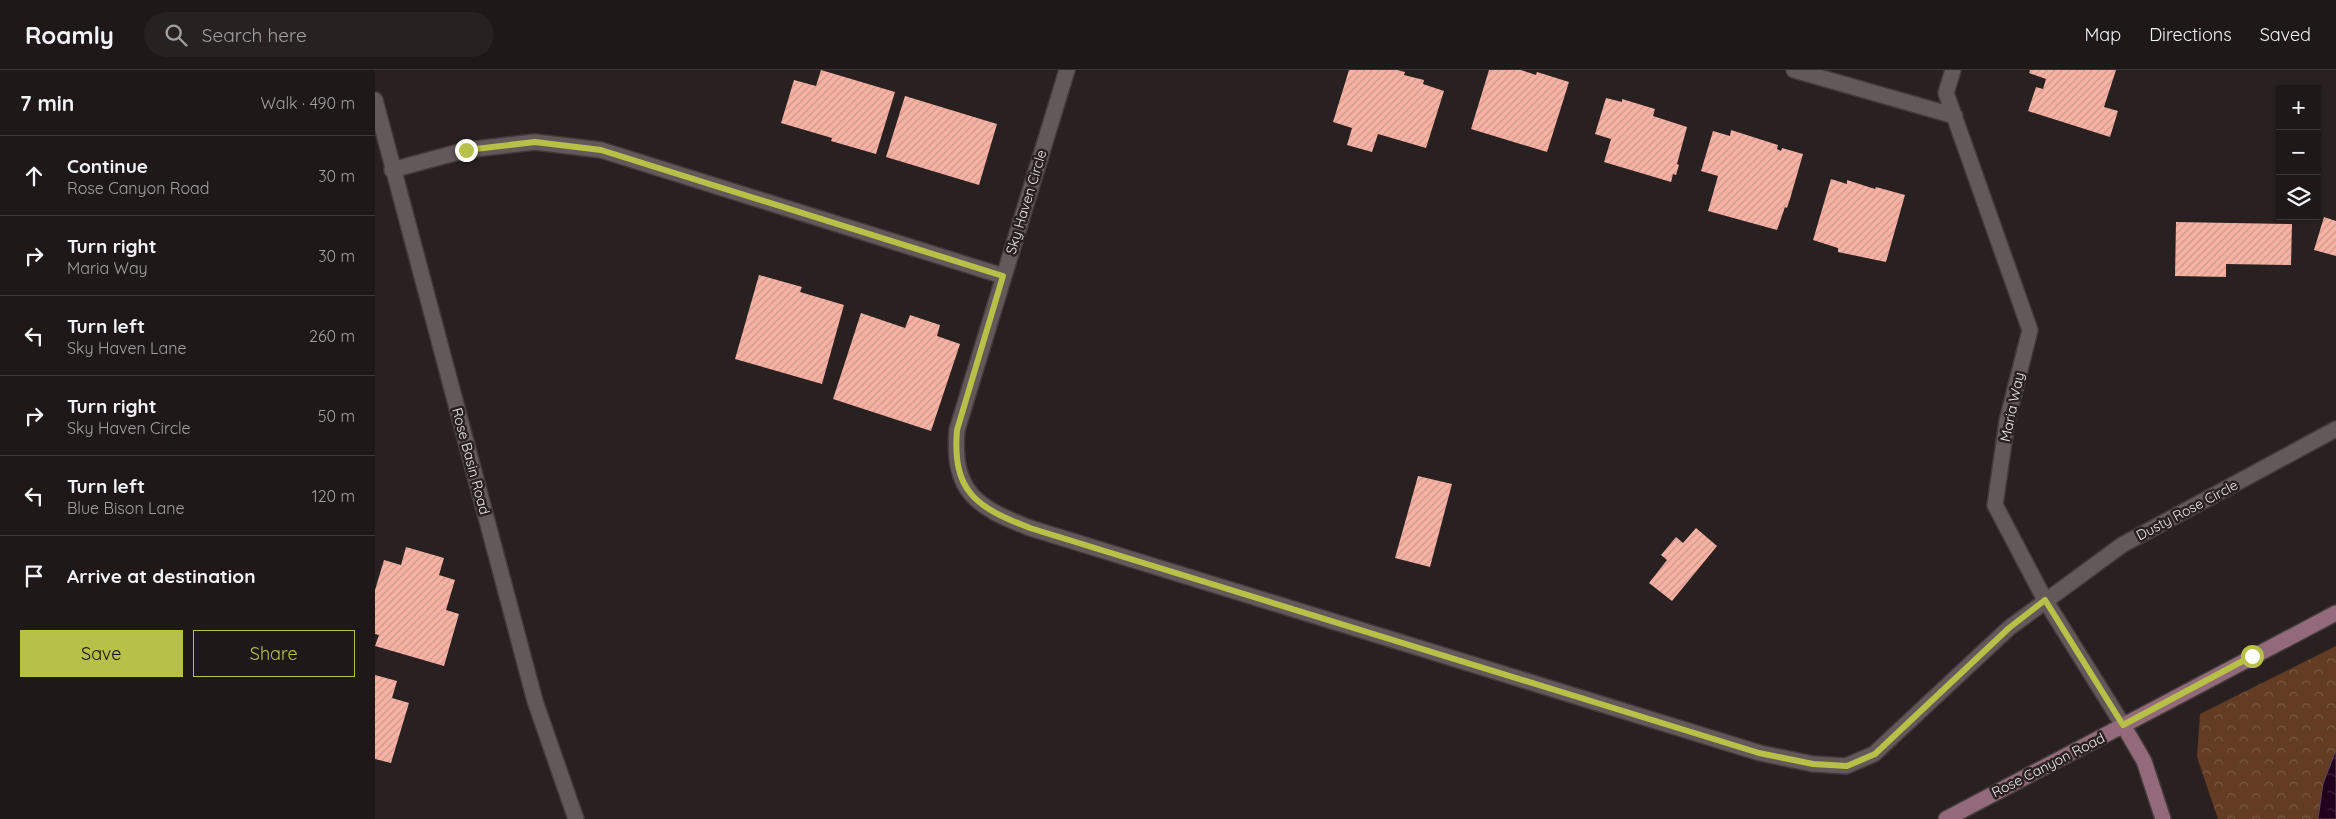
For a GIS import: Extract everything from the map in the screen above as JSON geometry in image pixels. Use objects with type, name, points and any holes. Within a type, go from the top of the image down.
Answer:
[{"type":"street","name":"Sky Haven Circle","points":[[960,479],[955,454],[957,430],[1067,70]]},
{"type":"street","points":[[1794,70],[1955,116]]},
{"type":"street","name":"Maria Way","points":[[1953,70],[1946,93],[2031,330],[2007,421],[1995,505],[2045,600],[2123,725]]},
{"type":"street","name":"Rose Basin Road","points":[[375,100],[392,170],[535,701],[576,819]]},
{"type":"street","points":[[392,170],[466,150],[535,142],[601,150],[1003,276]]},
{"type":"street","name":"Dusty Rose Circle","points":[[960,479],[979,502],[1002,517],[1030,528],[1759,753],[1813,764],[1847,766],[1875,754],[2009,628],[2122,545],[2336,429]]},
{"type":"street","name":"Rose Canyon Road","points":[[1945,819],[2336,613]]},
{"type":"street","points":[[2123,725],[2144,760],[2163,819]]},
{"type":"green space","points":[[2336,646],[2336,819],[2218,819],[2197,757],[2200,714]]},
{"type":"water","points":[[2336,750],[2336,819],[2318,819],[2323,784]]},
{"type":"building","points":[[821,70],[895,92],[876,154],[831,141],[832,138],[781,123],[794,80],[816,86]]},
{"type":"building","points":[[1349,70],[1397,70],[1405,72],[1404,75],[1424,80],[1423,84],[1444,91],[1426,148],[1378,134],[1372,152],[1347,145],[1352,128],[1333,122]]},
{"type":"building","points":[[1489,70],[1521,70],[1536,75],[1537,72],[1569,82],[1547,152],[1471,129]]},
{"type":"building","points":[[2030,70],[2116,70],[2104,107],[2118,111],[2110,137],[2028,111],[2036,87],[2043,89],[2046,79],[2029,73]]},
{"type":"building","points":[[905,96],[997,124],[979,185],[886,157]]},
{"type":"building","points":[[1606,98],[1622,102],[1622,99],[1655,109],[1653,116],[1687,127],[1677,164],[1679,165],[1676,175],[1673,174],[1671,182],[1604,162],[1611,139],[1595,134]]},
{"type":"building","points":[[1731,130],[1778,145],[1777,149],[1781,151],[1782,148],[1803,154],[1787,208],[1785,207],[1777,230],[1708,211],[1718,176],[1701,171],[1713,131],[1730,136]]},
{"type":"building","points":[[1831,179],[1847,184],[1847,180],[1875,189],[1876,187],[1905,195],[1886,262],[1838,252],[1838,248],[1813,240]]},
{"type":"building","points":[[2324,217],[2336,221],[2336,256],[2314,250]]},
{"type":"building","points":[[2176,222],[2292,224],[2291,265],[2226,264],[2226,277],[2175,276]]},
{"type":"building","points":[[759,275],[802,287],[800,292],[844,305],[822,384],[735,359]]},
{"type":"building","points":[[861,313],[905,328],[910,315],[940,325],[937,336],[960,344],[931,431],[833,399]]},
{"type":"building","points":[[1418,476],[1452,484],[1430,567],[1395,558]]},
{"type":"building","points":[[1696,528],[1717,546],[1672,601],[1649,583],[1667,560],[1661,555],[1676,537],[1683,543]]},
{"type":"building","points":[[406,547],[444,558],[439,575],[455,580],[446,610],[459,614],[444,666],[375,646],[379,635],[375,634],[375,590],[384,560],[401,565]]},
{"type":"building","points":[[375,675],[397,681],[392,698],[409,703],[391,763],[375,759]]},
{"type":"route","points":[[466,150],[535,142],[601,150],[1003,276],[957,430],[955,454],[960,479],[979,502],[1002,517],[1030,528],[1759,753],[1813,764],[1847,766],[1875,754],[2009,628],[2045,600],[2123,725],[2252,656]]}]
